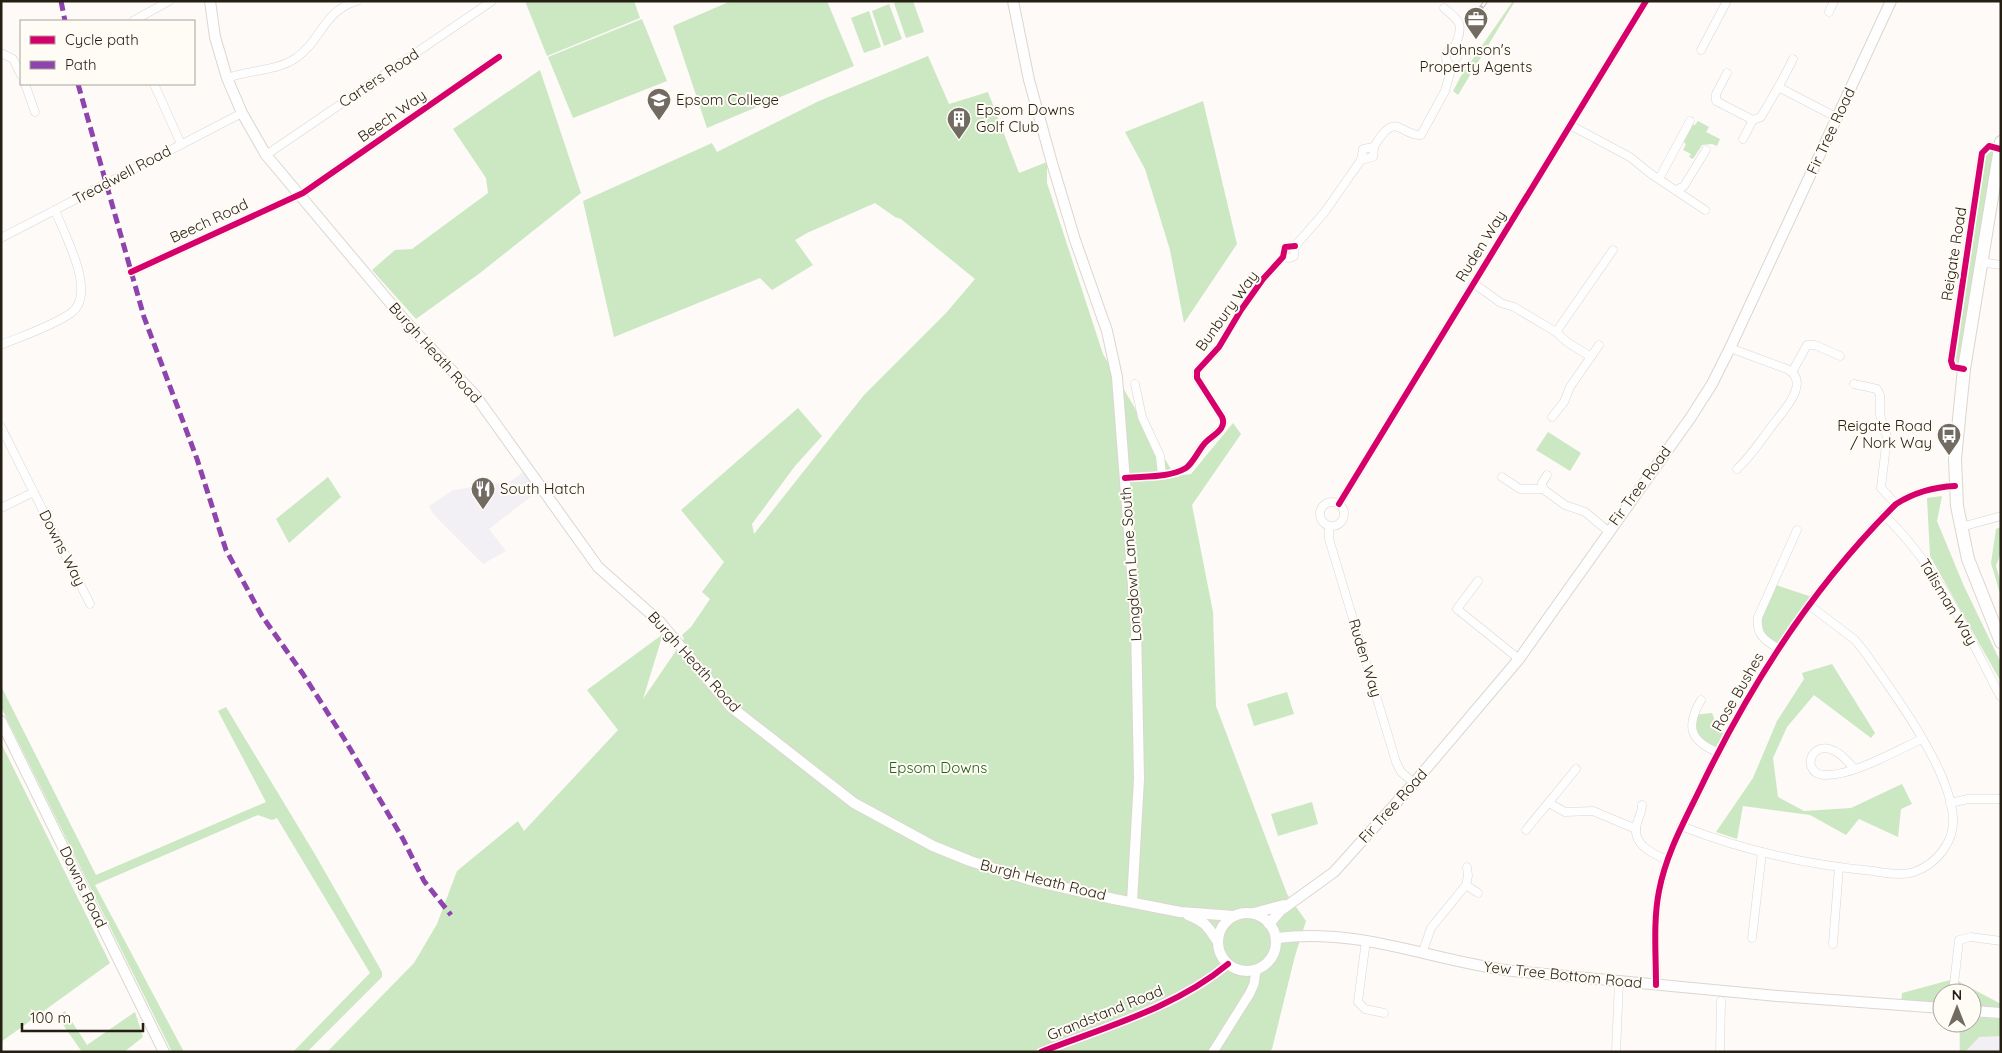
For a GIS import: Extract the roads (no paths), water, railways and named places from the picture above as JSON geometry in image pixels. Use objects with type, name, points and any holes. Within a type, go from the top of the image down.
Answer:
[{"type":"highway","name":"Reigate Road","points":[[2000,145],[1964,369],[1957,431],[1955,486],[1961,528],[1971,568],[2001,642]]},
{"type":"main road","name":"Burgh Heath Road","points":[[210,1],[215,37],[227,78],[242,113],[266,154],[408,324],[475,395],[598,567],[660,622],[731,707],[854,803],[933,846],[998,871],[1180,912],[1234,916]]},
{"type":"main road","name":"Longdown Lane South","points":[[1013,1],[1029,80],[1052,164],[1075,240],[1108,331],[1117,377],[1136,624],[1139,778],[1132,902]]},
{"type":"main road","name":"Fir Tree Road","points":[[1269,924],[1274,916],[1334,872],[1414,783],[1518,659],[1703,398],[1730,348],[1891,1]]},
{"type":"main road","name":"Downs Road","points":[[1,721],[164,1052]]},
{"type":"main road","name":"Fir Tree Road","points":[[1254,913],[1290,904]]},
{"type":"main road","name":"Burgh Heath Road","points":[[1180,912],[1201,920],[1208,926],[1218,942]]},
{"type":"main road","points":[[1254,913],[1269,924],[1277,938],[1275,948],[1268,963],[1256,970],[1244,970],[1228,964],[1220,954],[1218,942],[1224,925],[1234,916],[1254,913]]},
{"type":"main road","name":"Yew Tree Bottom Road","points":[[1277,938],[1320,935],[1366,940],[1494,968],[1656,985],[1932,1007]]},
{"type":"main road","points":[[1982,1012],[2001,1013]]},
{"type":"street","points":[[136,20],[169,1]]},
{"type":"street","points":[[227,78],[245,71],[286,64],[301,54],[335,12],[357,1]]},
{"type":"street","name":"Carters Road","points":[[266,154],[492,1]]},
{"type":"street","name":"Ruden Way","points":[[1414,783],[1402,772],[1396,762],[1329,539],[1330,527],[1325,525],[1320,517],[1322,508],[1329,502],[1339,504],[1646,1]]},
{"type":"street","points":[[1829,12],[1834,1]]},
{"type":"street","points":[[1701,50],[1726,2]]},
{"type":"street","name":"Bunbury Way","points":[[1125,478],[1162,475],[1187,467],[1201,447],[1221,429],[1224,420],[1197,378],[1197,371],[1220,347],[1241,310],[1263,279],[1283,257],[1285,247],[1295,246],[1324,213],[1361,160],[1363,149],[1365,147],[1374,147],[1387,129],[1392,126],[1396,126],[1414,135],[1421,135],[1445,91],[1452,66],[1446,56],[1449,49],[1455,46],[1461,26],[1459,20],[1444,8]]},
{"type":"street","name":"Bunbury Way","points":[[1452,66],[1463,65],[1467,57],[1464,50],[1455,46]]},
{"type":"street","points":[[1,53],[13,59],[20,73]]},
{"type":"street","name":"Beech Way","points":[[298,194],[304,192],[499,56]]},
{"type":"street","points":[[1727,73],[1716,94],[1716,101],[1753,120],[1761,118],[1774,94],[1780,88],[1793,59]]},
{"type":"street","points":[[25,85],[35,112]]},
{"type":"street","points":[[154,85],[181,144]]},
{"type":"street","points":[[1780,88],[1838,118]]},
{"type":"street","name":"Treadwell Road","points":[[1,238],[242,113]]},
{"type":"street","points":[[1743,139],[1753,120]]},
{"type":"street","points":[[1659,179],[1690,121]]},
{"type":"street","points":[[1570,125],[1630,157],[1706,210]]},
{"type":"street","name":"Reigate Road","points":[[1964,369],[1953,367],[1951,361],[1982,154],[1989,146],[2000,145]]},
{"type":"street","points":[[1677,190],[1684,186],[1706,150]]},
{"type":"street","name":"Beech Road","points":[[131,272],[298,194]]},
{"type":"street","points":[[1,345],[72,313],[81,298],[81,277],[54,210]]},
{"type":"street","points":[[1556,332],[1613,250]]},
{"type":"street","points":[[1980,262],[2001,265]]},
{"type":"street","points":[[1473,283],[1501,303],[1514,307],[1556,332],[1567,342],[1591,357]]},
{"type":"street","points":[[1792,372],[1807,344],[1815,345],[1840,356]]},
{"type":"street","points":[[1552,417],[1564,402],[1570,387],[1599,345]]},
{"type":"street","points":[[1730,348],[1792,372],[1797,386],[1793,400],[1747,460],[1737,469]]},
{"type":"street","points":[[1135,384],[1142,417],[1160,456],[1162,475]]},
{"type":"street","points":[[1854,384],[1877,389],[1880,395],[1880,415],[1887,437],[1881,488],[1896,504]]},
{"type":"street","name":"Downs Way","points":[[1,426],[90,604]]},
{"type":"street","points":[[1543,490],[1542,483],[1547,475]]},
{"type":"street","points":[[1502,477],[1520,489],[1543,490],[1565,505],[1585,512],[1608,531]]},
{"type":"street","name":"Rose Bushes","points":[[1656,985],[1656,920],[1659,891],[1667,860],[1681,826],[1717,752],[1779,649],[1809,605],[1884,515],[1909,496],[1936,487],[1955,486]]},
{"type":"street","name":"Downs Way","points":[[1,508],[34,492]]},
{"type":"street","points":[[1330,527],[1338,526],[1344,519],[1344,510],[1339,504]]},
{"type":"street","name":"Talisman Way","points":[[1884,515],[1912,545],[1942,586],[2000,696]]},
{"type":"street","points":[[1961,528],[2001,516]]},
{"type":"street","name":"Rose Bushes","points":[[1779,649],[1762,638],[1758,632],[1758,617],[1798,530]]},
{"type":"street","points":[[1478,581],[1457,609],[1518,659]]},
{"type":"street","points":[[1681,826],[1762,852],[1839,867],[1904,874],[1928,866],[1943,850],[1952,832],[1953,815],[1942,781],[1922,739],[1855,640],[1809,605]]},
{"type":"street","name":"Rose Bushes","points":[[1701,700],[1693,714],[1691,724],[1693,734],[1698,741],[1717,752]]},
{"type":"street","points":[[1854,769],[1849,761],[1830,748],[1822,747],[1815,750],[1810,757],[1811,765],[1815,772],[1822,775],[1854,769],[1922,739]]},
{"type":"street","points":[[1526,830],[1576,769]]},
{"type":"street","points":[[1950,803],[1968,798],[2001,799]]},
{"type":"street","points":[[1550,803],[1565,812],[1593,811],[1636,829]]},
{"type":"street","points":[[1642,805],[1642,812],[1636,829],[1643,848],[1667,860]]},
{"type":"street","points":[[1752,938],[1762,852]]},
{"type":"street","points":[[1423,951],[1431,928],[1466,885],[1467,867]]},
{"type":"street","points":[[1833,944],[1839,867]]},
{"type":"street","points":[[1466,885],[1478,893]]},
{"type":"street","points":[[1954,983],[1959,940],[1971,937],[2001,941]]},
{"type":"street","points":[[1366,940],[1358,1002],[1365,1009],[1384,1013]]},
{"type":"street","name":"Grandstand Road","points":[[1041,1052],[1161,1006],[1192,989],[1228,964]]},
{"type":"street","points":[[1213,1052],[1250,993],[1254,984],[1256,970]]},
{"type":"street","points":[[1616,1052],[1619,981]]},
{"type":"street","points":[[1720,1052],[1721,1001]]},
{"type":"railway","points":[[1473,19],[1486,1]]},
{"type":"place","name":"Johnson's Property Agents","points":[[1476,40]]},
{"type":"place","name":"Epsom College","points":[[659,121]]},
{"type":"place","name":"Epsom Downs Golf Club","points":[[959,140]]},
{"type":"place","name":"Reigate Road / Nork Way","points":[[1949,456]]},
{"type":"place","name":"South Hatch","points":[[483,510]]},
{"type":"park label","name":"Epsom Downs","points":[[938,768]]}]
